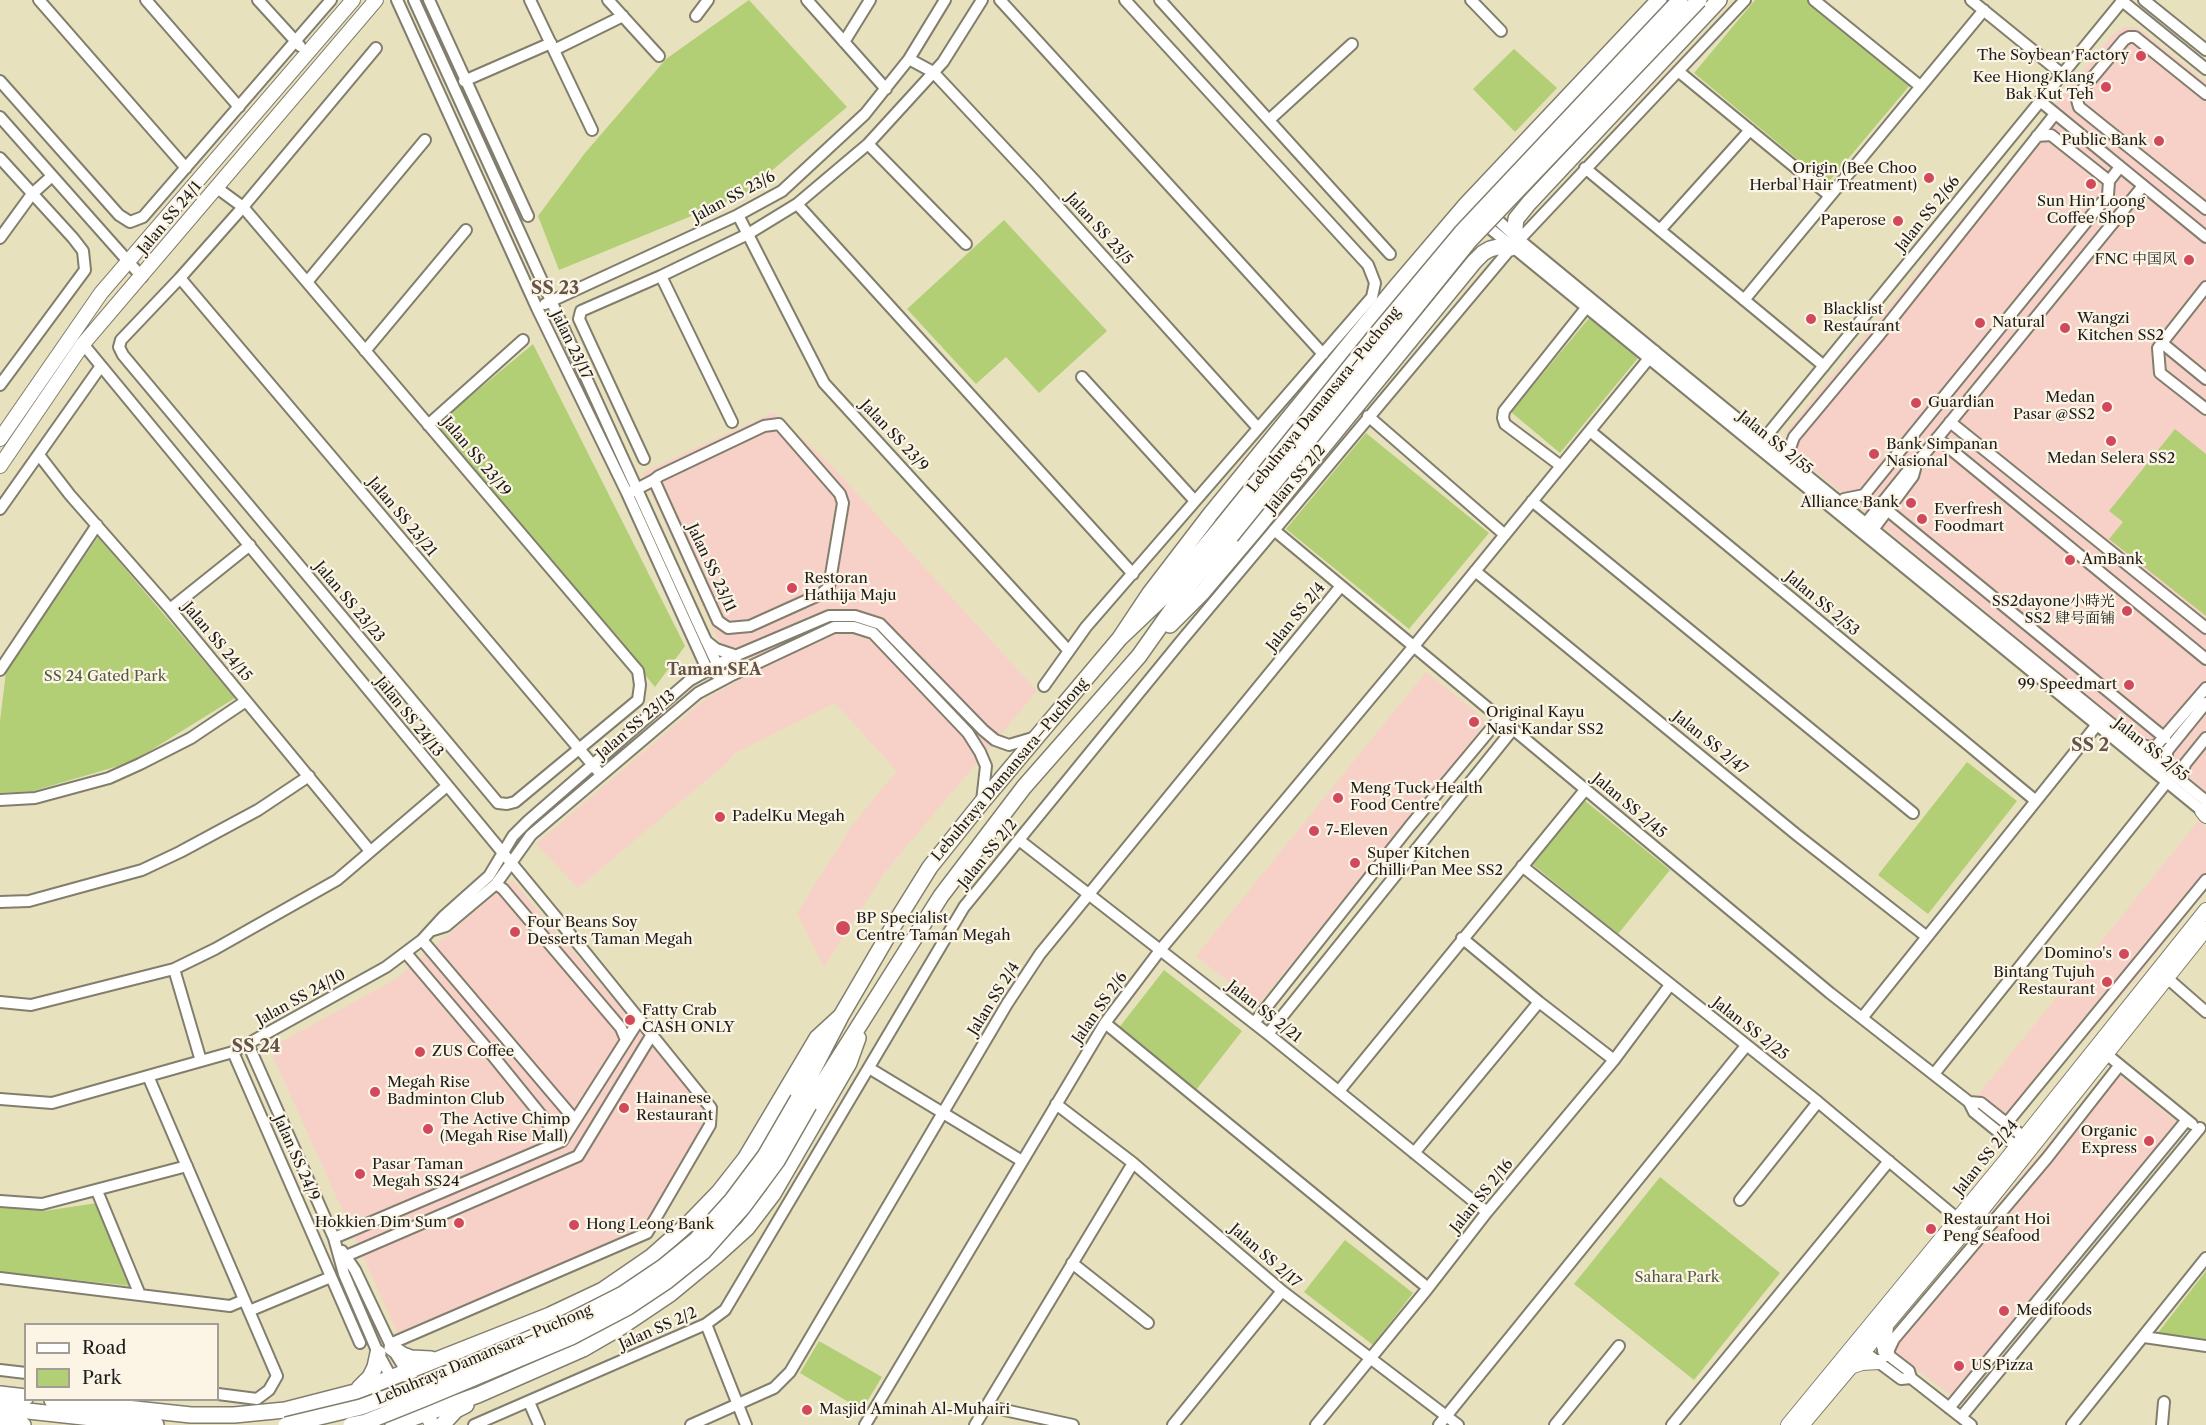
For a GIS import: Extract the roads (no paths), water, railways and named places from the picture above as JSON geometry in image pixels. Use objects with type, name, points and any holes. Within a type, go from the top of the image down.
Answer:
[{"type":"highway","points":[[1120,638],[1150,593],[1209,516],[1395,288],[1491,179],[1659,0]]},
{"type":"highway","name":"Lebuhraya Damansara–Puchong","points":[[286,1425],[361,1407],[418,1386],[562,1325],[622,1294],[663,1267],[696,1240],[732,1200],[862,1024],[948,887],[1024,788],[1138,656],[1226,531],[1375,336],[1461,233],[1680,0]]},
{"type":"highway","name":"Lebuhraya Damansara–Puchong","points":[[351,1425],[366,1422],[426,1398],[571,1337],[628,1307],[667,1281],[703,1252],[743,1208],[777,1161],[841,1016],[930,867],[1120,638],[1226,531],[1470,240],[1699,0]]},
{"type":"highway","points":[[1138,656],[1202,593],[1483,253],[1516,242],[1516,219],[1529,203],[1719,0]]},
{"type":"highway","points":[[1491,179],[1496,195],[1504,204],[1517,206],[1529,203]]},
{"type":"highway","points":[[1448,227],[1472,228],[1482,242],[1483,253]]},
{"type":"highway","points":[[61,1401],[191,1415],[234,1415],[285,1410],[355,1392],[550,1315],[603,1290],[651,1257],[719,1192],[738,1167],[817,1038],[841,1016]]},
{"type":"highway","points":[[393,1425],[422,1420],[583,1349],[670,1294],[747,1228],[773,1194],[849,1063],[862,1024]]},
{"type":"highway","points":[[355,1392],[370,1377],[387,1348],[411,1358],[441,1359]]},
{"type":"highway","points":[[441,1359],[439,1375],[446,1389],[460,1396],[477,1395]]},
{"type":"highway","points":[[355,1392],[369,1408],[370,1425]]},
{"type":"highway","points":[[0,1394],[24,1397]]},
{"type":"highway","points":[[442,1425],[456,1410],[470,1403],[477,1395]]},
{"type":"highway","points":[[0,1408],[156,1425]]},
{"type":"highway","points":[[0,1422],[23,1425]]},
{"type":"main road","name":"Jalan SS 24/1","points":[[0,439],[94,303],[353,0]]},
{"type":"main road","name":"Jalan SS 24/1","points":[[0,466],[83,344],[376,0]]},
{"type":"main road","name":"Jalan SS 2/24","points":[[1803,1425],[1850,1367],[1863,1343],[1886,1324],[1970,1225],[2025,1146],[2206,910]]},
{"type":"main road","name":"Jalan SS 2/24","points":[[1788,1425],[1863,1343],[1958,1219],[2105,1053],[2206,929]]},
{"type":"main road","points":[[1850,1367],[1883,1358],[1883,1337],[1886,1324]]},
{"type":"main road","points":[[407,1372],[422,1420]]},
{"type":"main road","points":[[391,1377],[422,1420]]},
{"type":"street","points":[[39,0],[186,168]]},
{"type":"street","points":[[146,0],[239,107]]},
{"type":"street","points":[[258,0],[307,54]]},
{"type":"street","points":[[0,81],[119,215],[130,222],[143,217],[331,0]]},
{"type":"street","name":"Jalan 23/17","points":[[397,0],[537,308],[632,491]]},
{"type":"street","name":"Jalan 23/17","points":[[414,0],[713,669]]},
{"type":"street","points":[[429,0],[464,81],[528,216]]},
{"type":"street","points":[[530,0],[592,130]]},
{"type":"street","points":[[608,0],[660,56]]},
{"type":"street","points":[[696,16],[708,0]]},
{"type":"street","points":[[807,0],[886,89]]},
{"type":"street","points":[[844,42],[870,0]]},
{"type":"street","name":"Jalan SS 23/6","points":[[537,308],[738,215],[782,191],[865,114],[909,59],[945,0]]},
{"type":"street","points":[[644,459],[579,319],[581,311],[748,234],[797,204],[868,144],[943,62],[982,0]]},
{"type":"street","points":[[1000,0],[1323,354]]},
{"type":"street","points":[[1044,686],[1068,650],[1132,574],[1372,297],[1375,283],[1368,265],[1125,0]]},
{"type":"street","points":[[1160,0],[1390,254]]},
{"type":"street","points":[[1471,0],[1501,31]]},
{"type":"street","name":"Jalan SS 2/2","points":[[474,1425],[706,1324],[725,1310],[964,907],[1368,416],[1516,242],[1745,0]]},
{"type":"street","points":[[1814,0],[1920,86]]},
{"type":"street","points":[[1971,0],[2062,74]]},
{"type":"street","points":[[2122,0],[2206,69]]},
{"type":"street","name":"Jalan SS 2/66","points":[[1760,444],[2122,0]]},
{"type":"street","points":[[2144,0],[2206,50]]},
{"type":"street","points":[[1744,300],[1984,10]]},
{"type":"street","points":[[464,81],[552,47],[623,16]]},
{"type":"street","points":[[2206,94],[2135,37],[2129,37],[2090,80],[2078,95],[2077,100],[2079,107],[2206,209]]},
{"type":"street","points":[[1269,120],[1352,44]]},
{"type":"street","points":[[180,278],[243,207],[376,48]]},
{"type":"street","name":"Jalan SS 23/5","points":[[909,59],[933,72],[1036,182],[1258,428]]},
{"type":"street","points":[[1678,71],[1830,196]]},
{"type":"street","points":[[2040,101],[2206,237]]},
{"type":"street","points":[[1786,459],[1794,437],[1880,334],[2055,114]]},
{"type":"street","points":[[0,117],[142,277]]},
{"type":"street","points":[[1660,230],[1750,130]]},
{"type":"street","points":[[2037,136],[2051,135],[2109,182]]},
{"type":"street","points":[[307,282],[425,140]]},
{"type":"street","points":[[868,144],[966,244]]},
{"type":"street","points":[[0,158],[83,251],[85,270],[0,385]]},
{"type":"street","points":[[1840,503],[1844,499],[1864,495],[2109,195],[2109,182],[2120,167]]},
{"type":"street","points":[[1585,168],[1824,366]]},
{"type":"street","points":[[0,238],[32,194],[52,176]]},
{"type":"street","points":[[1866,530],[1907,472],[1917,463],[2143,186]]},
{"type":"street","name":"Jalan SS 23/19","points":[[217,188],[243,207],[638,671],[640,685],[638,700],[579,749]]},
{"type":"street","name":"Jalan SS 2/55","points":[[1469,203],[2100,721],[2167,782],[2205,810]]},
{"type":"street","points":[[797,204],[1132,574]]},
{"type":"street","name":"Jalan SS 23/9","points":[[738,215],[824,383],[1068,650]]},
{"type":"street","points":[[365,351],[466,230]]},
{"type":"street","name":"Jalan SS 2/55","points":[[1516,242],[1586,308],[1652,355]]},
{"type":"street","points":[[661,276],[732,422]]},
{"type":"street","name":"Jalan SS 23/23","points":[[180,278],[121,340],[119,347],[123,354],[498,803],[515,802],[579,749]]},
{"type":"street","name":"Jalan SS 23/21","points":[[180,278],[601,774]]},
{"type":"street","points":[[2206,287],[2160,345],[2160,373],[2206,409]]},
{"type":"street","points":[[1561,466],[1505,424],[1504,411],[1586,308]]},
{"type":"street","points":[[428,425],[522,340]]},
{"type":"street","name":"Jalan SS 24/13","points":[[83,344],[250,544],[711,1108],[710,1125],[647,1233],[387,1348]]},
{"type":"street","points":[[2160,345],[2206,379]]},
{"type":"street","name":"Jalan SS 2/6","points":[[865,1425],[1105,1023],[1161,949],[1475,572],[1652,355]]},
{"type":"street","points":[[0,509],[101,366]]},
{"type":"street","points":[[1082,377],[1195,501]]},
{"type":"street","points":[[1368,416],[1504,535]]},
{"type":"street","points":[[1950,422],[2206,628]]},
{"type":"street","name":"Jalan SS 23/11","points":[[632,491],[659,476],[764,426],[779,424],[840,494],[843,503],[829,587],[821,594],[750,626],[728,628],[718,621],[654,480]]},
{"type":"street","name":"Jalan SS 2/53","points":[[1590,431],[2036,801]]},
{"type":"street","points":[[1936,438],[2206,659]]},
{"type":"street","name":"Jalan SS 2/55","points":[[1760,444],[1786,459],[1840,503],[1866,530]]},
{"type":"street","name":"Jalan SS 24/15","points":[[39,455],[70,495],[170,609],[370,850]]},
{"type":"street","points":[[1866,530],[1887,510],[1913,476],[1917,463]]},
{"type":"street","points":[[1532,501],[1913,813]]},
{"type":"street","points":[[1887,510],[2164,738]]},
{"type":"street","points":[[0,670],[97,525]]},
{"type":"street","name":"Jalan SS 2/45","points":[[1274,530],[1862,1018],[1969,1102],[1974,1112],[2025,1146]]},
{"type":"street","points":[[170,609],[250,544]]},
{"type":"street","name":"Jalan SS 2/47","points":[[1475,572],[1797,835],[1927,937]]},
{"type":"street","name":"Jalan SS 2/4","points":[[691,1425],[774,1388],[790,1372],[1007,1004],[1034,964],[1341,586]]},
{"type":"street","name":"Jalan SS 23/13","points":[[503,854],[513,836],[690,680],[737,656],[829,616],[855,616],[880,624],[995,740],[1009,745],[1039,736]]},
{"type":"street","name":"Jalan SS 23/13","points":[[433,930],[446,926],[512,864],[531,835],[656,727],[708,687],[834,627],[854,627],[873,633],[968,733],[986,766],[982,802]]},
{"type":"street","points":[[690,680],[702,643],[737,656]]},
{"type":"street","points":[[708,687],[713,669],[730,676]]},
{"type":"street","points":[[2132,740],[2148,747],[2156,746],[2206,688]]},
{"type":"street","points":[[0,800],[35,798],[109,778],[191,738],[246,701]]},
{"type":"street","points":[[2167,769],[2167,751],[2206,703]]},
{"type":"street","points":[[1254,1023],[1410,826],[1500,718]]},
{"type":"street","points":[[1862,1018],[2100,721]]},
{"type":"street","name":"Jalan SS 2/55","points":[[2100,721],[2132,740],[2181,780],[2205,810]]},
{"type":"street","points":[[1268,1034],[1513,729]]},
{"type":"street","points":[[2181,780],[2185,764],[2206,738]]},
{"type":"street","points":[[0,902],[29,901],[142,870],[258,810],[309,776]]},
{"type":"street","points":[[1934,1074],[2167,782]]},
{"type":"street","points":[[0,1002],[31,1005],[174,969],[236,938],[337,880],[447,786]]},
{"type":"street","points":[[1339,1091],[1462,938],[1586,790]]},
{"type":"street","points":[[513,836],[490,838],[493,880],[621,1028],[626,1040]]},
{"type":"street","name":"Jalan SS 2/21","points":[[1019,840],[1090,893],[1268,1034],[1487,1212]]},
{"type":"street","points":[[493,880],[503,854]]},
{"type":"street","name":"Jalan SS 2/25","points":[[1522,866],[1818,1102],[1958,1219]]},
{"type":"street","points":[[2006,1124],[2206,880]]},
{"type":"street","name":"Jalan SS 24/10","points":[[0,1099],[52,1103],[233,1052],[386,968],[433,930]]},
{"type":"street","points":[[1462,938],[1614,1060]]},
{"type":"street","points":[[422,940],[574,1120]]},
{"type":"street","points":[[406,952],[562,1141]]},
{"type":"street","points":[[174,969],[201,1061]]},
{"type":"street","points":[[2166,978],[2206,1012]]},
{"type":"street","name":"Jalan SS 2/16","points":[[1316,1425],[1487,1212],[1614,1060],[1670,985]]},
{"type":"street","points":[[1414,1153],[1539,1002]]},
{"type":"street","points":[[334,1238],[562,1141],[639,1020]]},
{"type":"street","points":[[1105,1023],[1428,1288]]},
{"type":"street","points":[[626,1040],[651,1036]]},
{"type":"street","points":[[346,1256],[578,1156],[651,1036]]},
{"type":"street","name":"Jalan SS 24/9","points":[[248,1044],[334,1238],[344,1274],[387,1348],[407,1372]]},
{"type":"street","points":[[1439,1425],[1746,1046]]},
{"type":"street","name":"Jalan SS 24/9","points":[[233,1052],[360,1343]]},
{"type":"street","points":[[1961,1417],[2203,1128],[2186,1121],[2105,1053]]},
{"type":"street","points":[[1883,1358],[1894,1339],[2047,1158],[2119,1066]]},
{"type":"street","points":[[868,1068],[1022,1161]]},
{"type":"street","points":[[148,1076],[277,1377],[269,1390],[256,1399],[219,1394]]},
{"type":"street","points":[[1740,1200],[1818,1102]]},
{"type":"street","name":"Jalan SS 2/45","points":[[1969,1102],[1981,1103],[2006,1124],[2025,1146]]},
{"type":"street","name":"Jalan SS 2/17","points":[[1056,1104],[1133,1163],[1282,1291],[1458,1425]]},
{"type":"street","points":[[1949,1408],[2186,1121]]},
{"type":"street","points":[[1672,1425],[1888,1161]]},
{"type":"street","points":[[975,1425],[1133,1163]]},
{"type":"street","points":[[0,1201],[42,1204],[187,1167]]},
{"type":"street","points":[[97,1191],[140,1295]]},
{"type":"street","name":"Jalan SS 24/9","points":[[334,1238],[355,1270],[387,1348],[391,1377]]},
{"type":"street","points":[[2072,1425],[2206,1258]]},
{"type":"street","points":[[1072,1263],[1148,1323]]},
{"type":"street","points":[[249,1311],[331,1277]]},
{"type":"street","points":[[0,1278],[230,1306],[244,1300]]},
{"type":"street","points":[[1173,1425],[1282,1291]]},
{"type":"street","points":[[706,1324],[747,1425]]},
{"type":"street","points":[[2144,1337],[2206,1346]]},
{"type":"street","points":[[1863,1343],[1883,1358],[1909,1371],[1911,1378],[1971,1425]]},
{"type":"street","points":[[1555,1425],[1619,1346]]},
{"type":"street","points":[[0,1370],[24,1373]]},
{"type":"street","points":[[529,1402],[539,1425]]},
{"type":"street","points":[[2162,1425],[2164,1402]]},
{"type":"street","points":[[986,1406],[1072,1425]]},
{"type":"place","name":"The Soybean Factory","points":[[2141,56]]},
{"type":"place","name":"Kee Hiong Klang Bak Kut Teh","points":[[2106,87]]},
{"type":"place","name":"Public Bank","points":[[2159,141]]},
{"type":"place","name":"Origin (Bee Choo Herbal Hair Treatment)","points":[[1929,178]]},
{"type":"place","name":"Sun Hin Loong Coffee Shop","points":[[2091,184]]},
{"type":"place","name":"Paperose","points":[[1898,221]]},
{"type":"place","name":"FNC 中国风","points":[[2189,260]]},
{"type":"place","name":"Blacklist Restaurant","points":[[1811,319]]},
{"type":"place","name":"Natural","points":[[1980,323]]},
{"type":"place","name":"Wangzi Kitchen SS2","points":[[2065,328]]},
{"type":"place","name":"Guardian","points":[[1916,403]]},
{"type":"place","name":"Medan Pasar @SS2","points":[[2107,407]]},
{"type":"place","name":"Medan Selera SS2","points":[[2111,441]]},
{"type":"place","name":"Bank Simpanan Nasional","points":[[1874,454]]},
{"type":"place","name":"Alliance Bank","points":[[1911,503]]},
{"type":"place","name":"Everfresh Foodmart","points":[[1922,519]]},
{"type":"place","name":"AmBank","points":[[2070,560]]},
{"type":"place","name":"Restoran Hathija Maju","points":[[792,588]]},
{"type":"place","name":"SS2dayone小時光 SS2 肆号面铺","points":[[2127,611]]},
{"type":"place","name":"99 Speedmart","points":[[2129,685]]},
{"type":"place","name":"Original Kayu Nasi Kandar SS2","points":[[1474,722]]},
{"type":"place","name":"Meng Tuck Health Food Centre","points":[[1338,798]]},
{"type":"place","name":"PadelKu Megah","points":[[720,817]]},
{"type":"place","name":"7-Eleven","points":[[1314,831]]},
{"type":"place","name":"Super Kitchen Chilli Pan Mee SS2","points":[[1355,863]]},
{"type":"place","name":"BP Specialist Centre Taman Megah","points":[[843,928]]},
{"type":"place","name":"Four Beans Soy Desserts Taman Megah","points":[[515,932]]},
{"type":"place","name":"Domino's","points":[[2124,954]]},
{"type":"place","name":"Bintang Tujuh Restaurant","points":[[2107,982]]},
{"type":"place","name":"Fatty Crab CASH ONLY","points":[[630,1020]]},
{"type":"place","name":"ZUS Coffee","points":[[420,1052]]},
{"type":"place","name":"Megah Rise Badminton Club","points":[[375,1092]]},
{"type":"place","name":"Hainanese Restaurant","points":[[624,1108]]},
{"type":"place","name":"The Active Chimp (Megah Rise Mall)","points":[[428,1129]]},
{"type":"place","name":"Organic Express","points":[[2149,1141]]},
{"type":"place","name":"Pasar Taman Megah SS24","points":[[360,1174]]},
{"type":"place","name":"Hokkien Dim Sum","points":[[459,1223]]},
{"type":"place","name":"Hong Leong Bank","points":[[574,1225]]},
{"type":"place","name":"Restaurant Hoi Peng Seafood","points":[[1931,1229]]},
{"type":"place","name":"Medifoods","points":[[2004,1311]]},
{"type":"place","name":"US Pizza","points":[[1959,1366]]},
{"type":"place","name":"Masjid Aminah Al-Muhairi","points":[[807,1410]]},
{"type":"district","name":"SS 23","points":[[555,289]]},
{"type":"district","name":"Taman SEA","points":[[714,670]]},
{"type":"district","name":"SS 2","points":[[2090,746]]},
{"type":"district","name":"SS 24","points":[[256,1047]]},
{"type":"park label","name":"SS 24 Gated Park","points":[[105,677]]},
{"type":"park label","name":"Sahara Park","points":[[1677,1278]]}]
